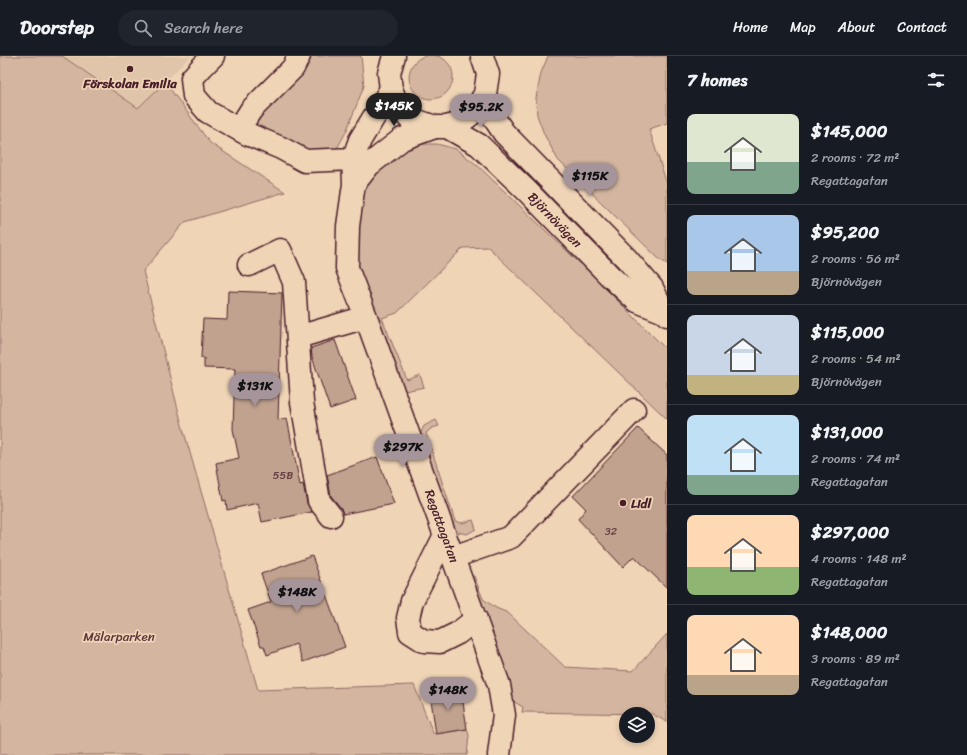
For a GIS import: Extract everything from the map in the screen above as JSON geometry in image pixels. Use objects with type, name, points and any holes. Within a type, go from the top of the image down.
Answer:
[{"type":"street","points":[[213,56],[192,78],[194,96],[208,112],[239,130],[281,148],[305,161],[353,159]]},
{"type":"street","points":[[239,130],[251,110],[293,68],[299,56]]},
{"type":"street","name":"Björnövägen","points":[[389,68],[398,106],[409,118],[441,127],[479,145],[637,301],[666,312]]},
{"type":"street","name":"Regattagatan","points":[[389,68],[353,159],[354,184],[348,226],[347,268],[499,685],[504,715],[499,755]]},
{"type":"street","points":[[354,184],[369,165],[402,139],[461,122],[474,112],[488,70]]},
{"type":"street","name":"Björnövägen","points":[[488,70],[492,115],[504,133],[630,263],[652,288],[666,312]]},
{"type":"street","points":[[249,265],[280,250],[294,282],[302,402],[319,501],[331,516]]},
{"type":"street","points":[[298,337],[366,318]]},
{"type":"street","points":[[453,557],[511,537],[634,410]]},
{"type":"street","points":[[445,535],[412,601],[408,618],[410,632],[424,641],[440,642],[458,633],[476,619]]},
{"type":"shaded area","name":"Förskolan Emilia","points":[[62,56],[191,56],[138,108]]},
{"type":"green space","points":[[431,55],[443,59],[449,65],[453,77],[449,89],[443,95],[431,99],[419,95],[413,89],[409,77],[413,65],[419,59]]},
{"type":"green space","name":"Mälarparken","points":[[0,56],[62,56],[138,108],[165,82],[210,143],[285,192],[185,222],[143,271],[182,425],[258,690],[414,685],[433,733],[436,734],[467,729],[469,735],[467,755],[0,755]]},
{"type":"green space","points":[[308,56],[361,56],[364,86],[346,132],[335,152],[321,165],[254,130],[258,115]]},
{"type":"green space","points":[[548,56],[667,56],[667,123],[649,129],[667,184],[667,264],[659,259],[558,160],[544,134],[537,115],[536,98],[541,73]]},
{"type":"green space","points":[[409,144],[437,144],[456,149],[477,165],[590,273],[667,350],[667,419],[488,247],[463,248],[397,313],[382,318],[407,380],[420,375],[424,387],[405,391],[393,378],[351,244],[366,180]]},
{"type":"green space","points":[[436,420],[439,426],[432,428],[426,433],[455,521],[462,523],[473,520],[476,529],[467,534],[452,531],[418,439],[424,426]]},
{"type":"green space","points":[[474,576],[483,599],[496,608],[508,613],[565,667],[633,671],[667,634],[667,722],[655,716],[655,707],[619,707],[619,713],[522,712],[523,707],[506,697],[466,577]]},
{"type":"building","points":[[228,291],[282,293],[278,420],[287,418],[300,485],[303,484],[307,503],[312,512],[262,522],[258,503],[227,510],[226,500],[223,501],[216,463],[239,458],[233,429],[235,369],[204,368],[204,358],[201,358],[203,319],[227,320]]},
{"type":"building","points":[[335,340],[356,400],[330,409],[312,357],[311,348]]},
{"type":"building","name":"Lidl","points":[[638,428],[667,455],[667,588],[634,556],[623,567],[578,519],[586,509],[573,496]]},
{"type":"building","points":[[377,457],[394,504],[343,514],[341,508],[331,496],[327,475]]},
{"type":"building","points":[[312,556],[345,647],[303,662],[296,644],[267,655],[264,646],[261,646],[248,610],[271,602],[261,574]]},
{"type":"building","points":[[461,689],[467,729],[436,734],[430,693]]},
{"type":"place","name":"Förskolan Emilia","points":[[130,69]]},
{"type":"place","name":"Lidl","points":[[623,503]]}]
